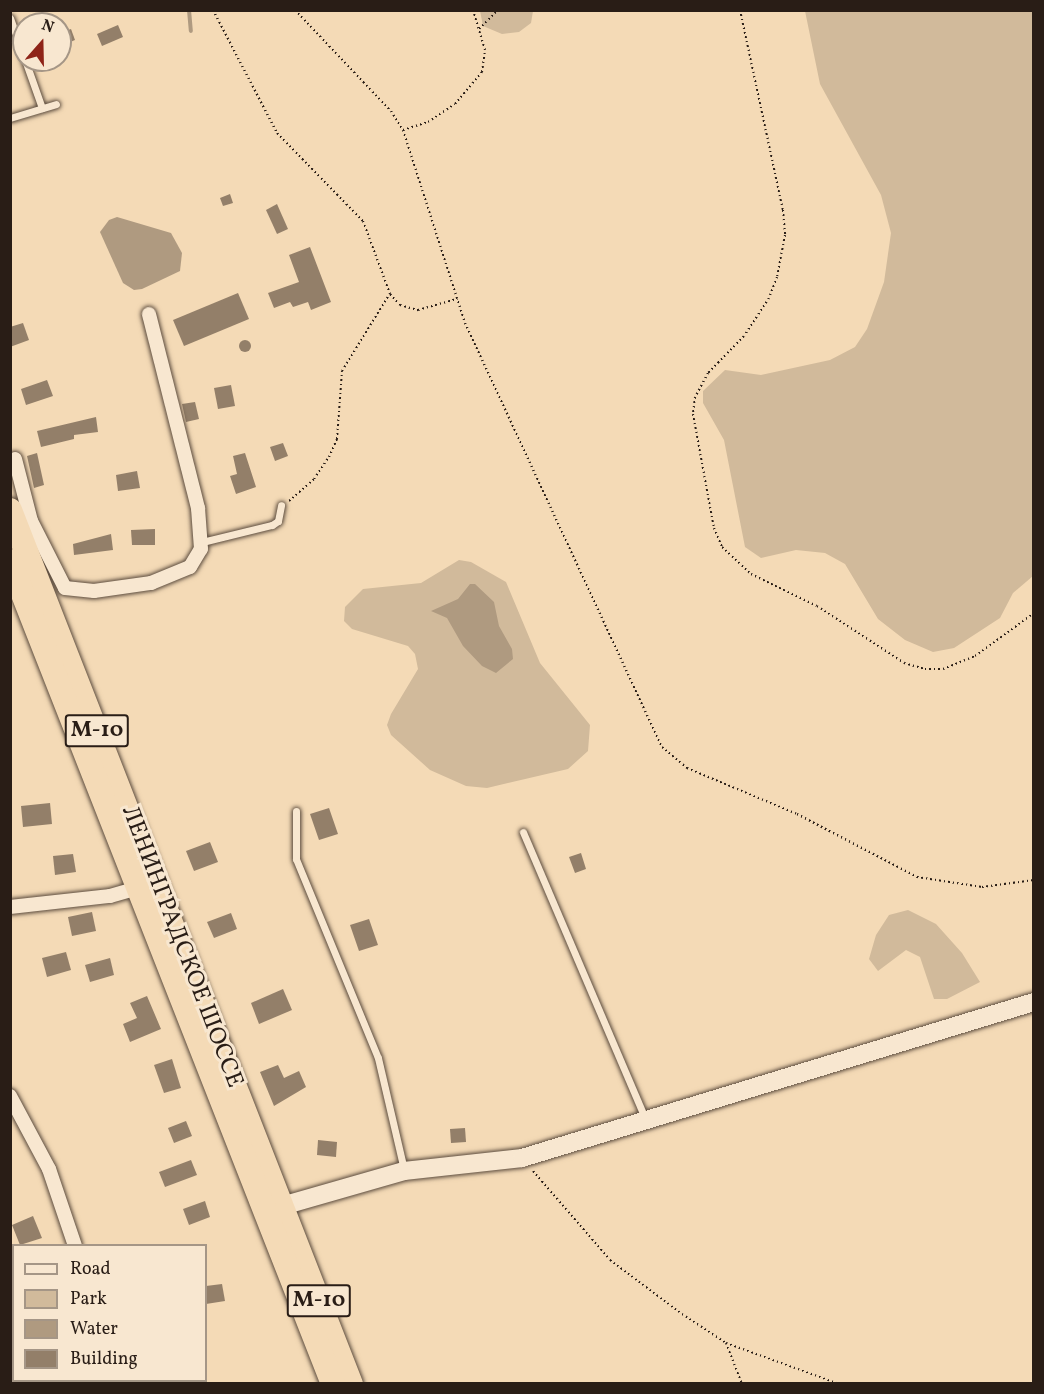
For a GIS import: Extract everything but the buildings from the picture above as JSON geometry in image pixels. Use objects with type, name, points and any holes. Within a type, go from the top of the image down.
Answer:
[{"type":"highway","name":"ЛЕНИНГРАДСКОЕ ШОССЕ","points":[[19,519],[351,1383]]},
{"type":"highway","name":"ЛЕНИНГРАДСКОЕ ШОССЕ","points":[[10,561],[16,584],[333,1383]]},
{"type":"street","points":[[15,459],[19,519],[64,588],[77,590],[151,583],[178,575],[198,559],[201,542],[198,508],[149,314]]},
{"type":"street","points":[[10,907],[110,896],[138,888]]},
{"type":"street","points":[[282,1206],[404,1171],[522,1158],[645,1118],[1034,1002]]},
{"type":"street","points":[[10,1096],[49,1169],[75,1244]]},
{"type":"lane","points":[[30,72],[42,108]]},
{"type":"lane","points":[[10,118],[56,104]]},
{"type":"lane","points":[[201,542],[272,525],[278,521],[281,505]]},
{"type":"lane","points":[[296,811],[296,859],[378,1058],[404,1171]]},
{"type":"lane","points":[[523,832],[645,1118]]},
{"type":"path","points":[[213,10],[277,133],[363,221],[390,294],[400,305],[418,310],[457,299]]},
{"type":"path","points":[[295,10],[391,111],[403,130],[457,299],[649,724],[667,753],[687,768],[797,814],[917,877],[982,887],[1034,880]]},
{"type":"path","points":[[403,130],[429,122],[474,85],[485,59],[474,10]]},
{"type":"path","points":[[479,28],[498,10]]},
{"type":"path","points":[[740,10],[783,210],[785,235],[777,277],[769,298],[744,336],[708,373],[695,398],[693,414],[714,528],[722,547],[752,574],[817,606],[904,663],[925,669],[943,669],[975,656],[1034,613]]},
{"type":"path","points":[[281,505],[314,479],[329,457],[337,439],[342,370],[390,294]]},
{"type":"path","points":[[522,1158],[610,1260],[726,1343],[839,1383]]},
{"type":"path","points":[[726,1343],[742,1383]]},
{"type":"green space","points":[[480,10],[533,11],[531,23],[519,32],[502,34],[483,26]]},
{"type":"green space","points":[[805,11],[1033,11],[1033,576],[1013,593],[1000,618],[954,648],[933,652],[905,640],[878,619],[845,564],[825,553],[796,550],[761,558],[745,547],[724,440],[703,403],[703,391],[725,370],[761,375],[830,360],[855,347],[867,329],[884,282],[891,233],[881,195],[820,84]]},
{"type":"green space","points":[[459,560],[471,562],[506,582],[540,663],[590,725],[588,751],[568,769],[487,788],[466,786],[430,770],[391,735],[387,725],[391,714],[418,669],[415,654],[408,646],[352,629],[344,621],[345,607],[363,589],[421,583]]},
{"type":"green space","points":[[908,910],[936,924],[962,953],[980,982],[947,999],[934,999],[920,957],[906,950],[878,971],[869,959],[876,935],[889,915]]},
{"type":"green space","points":[[10,1296],[12,1382],[143,1383],[11,1383]]},
{"type":"water","points":[[117,217],[171,233],[182,253],[180,271],[142,289],[134,290],[123,283],[100,232],[109,220]]},
{"type":"water","points":[[470,584],[475,584],[494,602],[499,626],[512,649],[513,659],[496,673],[482,666],[463,646],[447,618],[431,611],[458,599]]},
{"type":"waterway","points":[[189,10],[191,31]]}]
